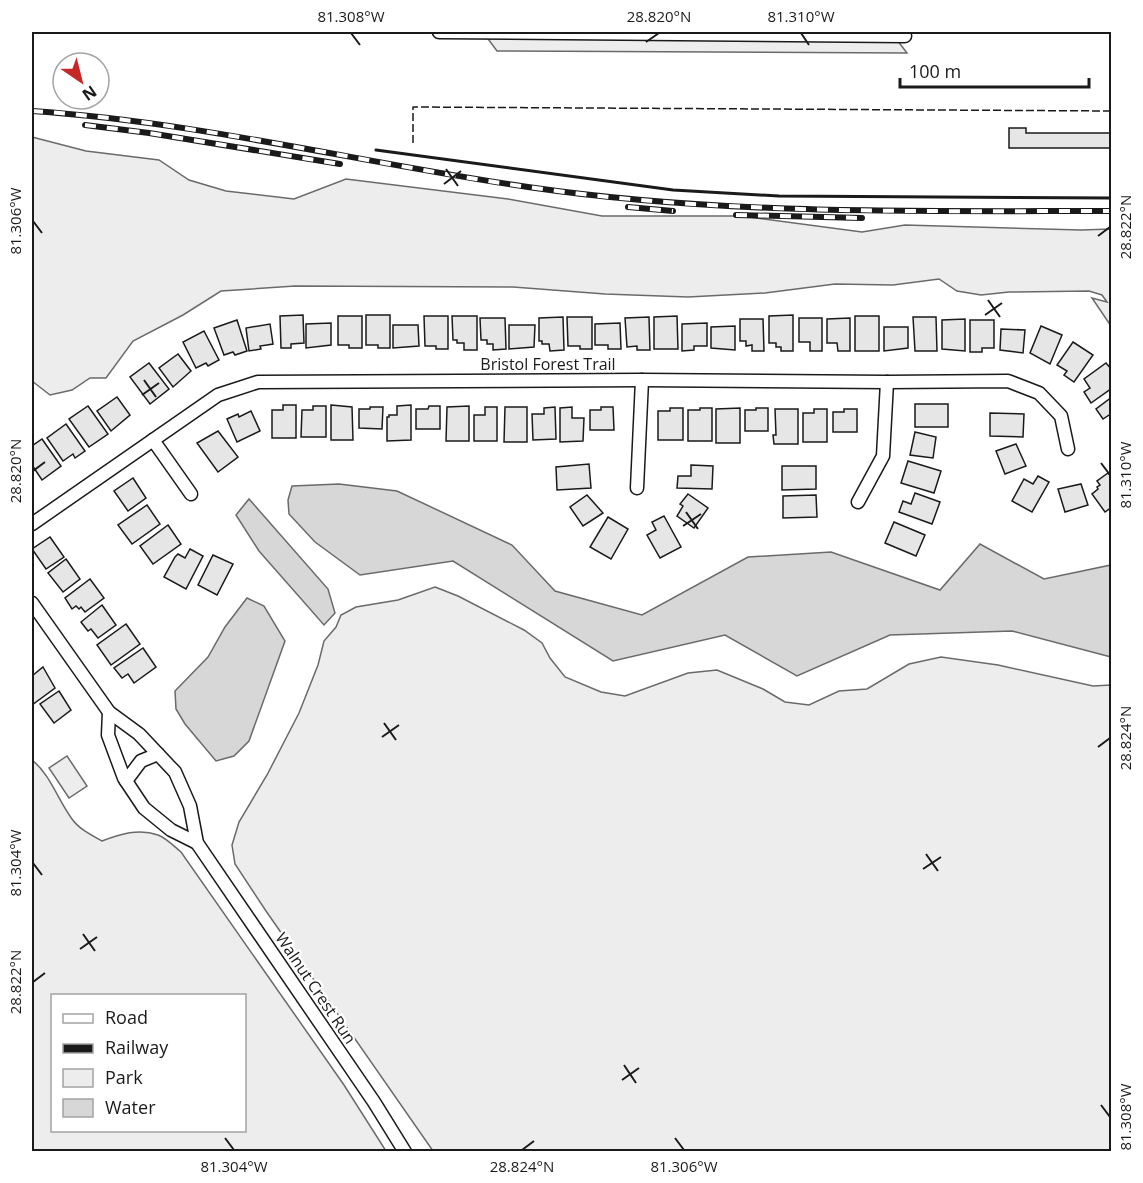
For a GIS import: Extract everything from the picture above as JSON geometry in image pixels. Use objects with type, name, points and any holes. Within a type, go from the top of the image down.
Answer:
[{"type":"street","points":[[439,32],[905,36]]},
{"type":"street","points":[[637,488],[642,380]]},
{"type":"street","name":"Bristol Forest Trail","points":[[32,525],[218,395],[258,381],[1008,381],[1039,393],[1061,416],[1068,449]]},
{"type":"street","points":[[858,502],[883,456],[887,382]]},
{"type":"street","points":[[153,440],[191,494]]},
{"type":"street","name":"Walnut Crest Run","points":[[32,603],[109,712],[139,734],[175,772],[190,806],[197,843],[368,1093],[405,1152]]},
{"type":"street","name":"Walnut Crest Run","points":[[109,712],[108,735],[126,781],[144,808],[171,830],[197,843]]},
{"type":"street","points":[[126,781],[141,761],[158,754]]},
{"type":"green space","points":[[483,32],[891,32],[907,53],[497,51]]},
{"type":"green space","points":[[32,137],[86,151],[159,160],[189,180],[226,191],[294,199],[346,179],[508,199],[602,216],[742,216],[862,232],[905,225],[1111,229],[1111,326],[1092,298],[1107,302],[1102,295],[1089,291],[1009,292],[981,295],[957,291],[939,279],[893,285],[835,284],[765,293],[688,297],[513,287],[295,286],[221,291],[183,315],[133,341],[106,378],[90,378],[72,390],[50,395],[32,381]]},
{"type":"green space","points":[[435,587],[458,596],[524,630],[542,643],[565,677],[601,692],[625,696],[688,673],[717,670],[763,689],[785,702],[809,705],[839,691],[867,689],[909,664],[941,657],[998,665],[1093,686],[1111,685],[1111,1151],[433,1151],[235,864],[232,845],[239,822],[267,775],[299,713],[318,665],[324,641],[336,627],[341,615],[356,607],[398,600]]},
{"type":"green space","points":[[67,756],[87,786],[69,798],[49,768]]},
{"type":"green space","points":[[32,760],[49,780],[72,819],[90,834],[102,841],[130,833],[151,833],[164,838],[181,852],[344,1085],[386,1151],[32,1151]]},
{"type":"water","points":[[339,484],[397,491],[512,545],[555,591],[642,615],[748,557],[831,552],[940,590],[980,544],[1044,579],[1111,565],[1111,657],[1012,631],[890,635],[797,676],[725,635],[613,661],[453,561],[360,575],[315,542],[289,514],[288,500],[292,486]]},
{"type":"water","points":[[249,499],[328,589],[335,613],[324,625],[259,551],[236,515]]},
{"type":"water","points":[[247,598],[264,606],[285,641],[249,741],[234,756],[216,761],[185,724],[176,709],[175,691],[208,657],[225,627]]},
{"type":"building","points":[[1009,128],[1026,128],[1026,133],[1112,133],[1112,148],[1009,148]]},
{"type":"building","points":[[303,315],[304,343],[291,344],[291,348],[281,348],[280,316]]},
{"type":"building","points":[[366,315],[390,315],[390,348],[366,345]]},
{"type":"building","points":[[793,315],[793,351],[781,351],[781,347],[776,347],[776,343],[769,343],[769,316]]},
{"type":"building","points":[[338,316],[362,316],[362,348],[338,345]]},
{"type":"building","points":[[424,316],[448,316],[448,349],[425,346]]},
{"type":"building","points":[[452,316],[477,316],[477,350],[464,350],[464,343],[457,343],[457,340],[453,340]]},
{"type":"building","points":[[677,316],[678,349],[654,349],[654,317]]},
{"type":"building","points":[[855,316],[879,316],[879,351],[855,351]]},
{"type":"building","points":[[563,317],[564,350],[550,351],[549,344],[542,344],[542,341],[539,341],[539,318]]},
{"type":"building","points":[[567,317],[592,317],[592,349],[568,346]]},
{"type":"building","points":[[649,317],[650,350],[637,350],[637,346],[627,347],[625,318]]},
{"type":"building","points":[[913,317],[936,317],[937,351],[915,351]]},
{"type":"building","points":[[480,318],[505,318],[506,349],[493,350],[493,344],[487,344],[487,340],[481,340]]},
{"type":"building","points":[[799,318],[822,318],[822,351],[810,351],[810,342],[799,342]]},
{"type":"building","points":[[850,318],[850,351],[838,351],[837,343],[827,343],[827,319]]},
{"type":"building","points":[[740,319],[763,319],[764,351],[752,351],[752,345],[746,346],[746,341],[740,341]]},
{"type":"building","points":[[965,319],[965,351],[942,349],[942,320]]},
{"type":"building","points":[[237,320],[247,351],[235,355],[233,352],[224,355],[214,328]]},
{"type":"building","points":[[970,320],[994,320],[994,348],[982,348],[982,352],[970,352]]},
{"type":"building","points":[[331,323],[331,345],[306,348],[306,324]]},
{"type":"building","points":[[620,323],[621,349],[608,349],[608,345],[595,345],[595,324]]},
{"type":"building","points":[[707,323],[707,346],[694,346],[694,350],[682,351],[682,324]]},
{"type":"building","points":[[270,324],[273,344],[249,351],[246,328]]},
{"type":"building","points":[[393,325],[418,325],[419,346],[393,348]]},
{"type":"building","points":[[509,325],[535,325],[534,347],[509,349]]},
{"type":"building","points":[[735,326],[735,350],[711,348],[711,327]]},
{"type":"building","points":[[1041,326],[1062,335],[1050,364],[1030,353]]},
{"type":"building","points":[[884,327],[908,327],[908,348],[884,351]]},
{"type":"building","points":[[1001,329],[1025,330],[1023,353],[1000,350]]},
{"type":"building","points":[[204,331],[219,360],[208,366],[206,363],[196,368],[183,342]]},
{"type":"building","points":[[1073,342],[1093,355],[1074,382],[1064,375],[1067,371],[1057,365]]},
{"type":"building","points":[[178,354],[191,371],[173,387],[159,368]]},
{"type":"building","points":[[149,363],[169,389],[150,404],[130,377]]},
{"type":"building","points":[[1106,363],[1112,370],[1112,388],[1091,403],[1084,392],[1090,388],[1084,379]]},
{"type":"building","points":[[117,397],[130,415],[111,431],[97,411]]},
{"type":"building","points":[[1112,397],[1112,413],[1103,419],[1096,409]]},
{"type":"building","points":[[915,404],[948,404],[948,427],[915,427]]},
{"type":"building","points":[[283,405],[296,405],[296,438],[272,438],[272,410],[283,410]]},
{"type":"building","points":[[331,405],[352,407],[353,440],[331,440]]},
{"type":"building","points":[[411,405],[411,440],[387,441],[387,417],[397,415],[397,406]]},
{"type":"building","points":[[88,406],[108,434],[89,447],[69,419]]},
{"type":"building","points":[[313,406],[326,406],[326,437],[301,437],[302,410],[313,410]]},
{"type":"building","points":[[429,406],[440,406],[440,429],[416,429],[416,409],[428,409]]},
{"type":"building","points":[[469,406],[469,441],[446,441],[447,407]]},
{"type":"building","points":[[370,407],[383,407],[382,429],[359,428],[359,409],[370,409]]},
{"type":"building","points":[[485,407],[497,407],[497,441],[474,441],[474,415],[485,415]]},
{"type":"building","points":[[505,407],[527,407],[527,442],[504,442]]},
{"type":"building","points":[[555,407],[556,439],[533,440],[532,414],[544,414],[544,408]]},
{"type":"building","points":[[572,407],[572,418],[584,418],[583,441],[560,442],[560,408]]},
{"type":"building","points":[[601,407],[613,407],[614,430],[590,430],[590,410],[601,410]]},
{"type":"building","points":[[670,408],[683,408],[683,440],[658,440],[658,411],[670,411]]},
{"type":"building","points":[[700,408],[712,408],[712,441],[688,441],[688,410],[700,410]]},
{"type":"building","points":[[740,408],[740,443],[716,443],[716,409]]},
{"type":"building","points":[[756,408],[768,408],[768,431],[745,431],[745,410],[756,410]]},
{"type":"building","points":[[775,409],[798,409],[798,444],[774,444]]},
{"type":"building","points":[[814,409],[827,409],[827,442],[803,442],[803,413],[814,413]]},
{"type":"building","points":[[844,409],[857,409],[857,432],[833,432],[833,412],[844,412]]},
{"type":"building","points":[[251,411],[260,431],[237,442],[227,419],[238,414],[239,417]]},
{"type":"building","points":[[990,413],[1024,414],[1023,437],[990,436]]},
{"type":"building","points":[[66,424],[85,451],[75,458],[73,454],[63,461],[47,438]]},
{"type":"building","points":[[218,431],[238,457],[218,472],[197,443]]},
{"type":"building","points":[[915,432],[936,437],[933,458],[910,455]]},
{"type":"building","points":[[42,439],[61,466],[42,480],[32,465],[32,446]]},
{"type":"building","points":[[1016,444],[1026,466],[1005,474],[996,451]]},
{"type":"building","points":[[908,461],[941,471],[934,493],[901,483]]},
{"type":"building","points":[[589,464],[591,488],[557,490],[556,467]]},
{"type":"building","points":[[691,465],[713,466],[712,489],[677,488],[678,476],[691,476]]},
{"type":"building","points":[[782,466],[816,466],[816,489],[782,490]]},
{"type":"building","points":[[1108,473],[1112,478],[1112,507],[1105,512],[1092,494],[1100,485],[1097,481]]},
{"type":"building","points":[[1038,476],[1049,482],[1032,512],[1012,501],[1024,479],[1033,484]]},
{"type":"building","points":[[133,478],[146,498],[128,511],[114,491]]},
{"type":"building","points":[[1081,484],[1088,505],[1065,512],[1058,489]]},
{"type":"building","points":[[915,493],[940,502],[932,524],[899,512],[903,501],[911,504]]},
{"type":"building","points":[[688,494],[708,508],[694,528],[677,516],[683,506],[680,504]]},
{"type":"building","points":[[587,495],[603,513],[583,526],[570,507]]},
{"type":"building","points":[[816,495],[817,517],[783,518],[783,496]]},
{"type":"building","points":[[147,505],[160,524],[132,544],[118,525]]},
{"type":"building","points":[[664,516],[681,547],[660,558],[647,535],[656,530],[652,522]]},
{"type":"building","points":[[608,517],[628,529],[611,559],[590,547]]},
{"type":"building","points":[[894,522],[925,535],[916,556],[885,543]]},
{"type":"building","points":[[168,525],[181,544],[153,564],[140,546]]},
{"type":"building","points":[[50,537],[64,557],[46,569],[32,549]]},
{"type":"building","points":[[190,549],[203,556],[186,589],[164,577],[175,557],[178,554],[185,558]]},
{"type":"building","points":[[213,555],[233,564],[217,595],[198,585]]},
{"type":"building","points":[[66,559],[80,579],[63,592],[48,573]]},
{"type":"building","points":[[90,579],[104,598],[85,612],[81,607],[79,609],[76,606],[72,609],[65,598]]},
{"type":"building","points":[[102,605],[116,625],[98,638],[81,622]]},
{"type":"building","points":[[126,624],[140,644],[111,665],[97,645]]},
{"type":"building","points":[[143,648],[156,667],[134,683],[128,674],[122,678],[114,668]]},
{"type":"building","points":[[43,667],[55,688],[32,705],[32,676]]},
{"type":"building","points":[[59,691],[71,710],[54,723],[40,704]]},
{"type":"railway","points":[[32,111],[157,124],[528,187],[673,203],[819,210],[1112,211]]},
{"type":"railway","points":[[85,125],[340,164]]},
{"type":"railway","points":[[628,207],[673,211]]},
{"type":"railway","points":[[736,215],[862,218]]},
{"type":"fence","points":[[413,143],[413,107],[1112,111]]},
{"type":"wall","points":[[376,150],[673,190],[779,196],[1112,198]]}]
